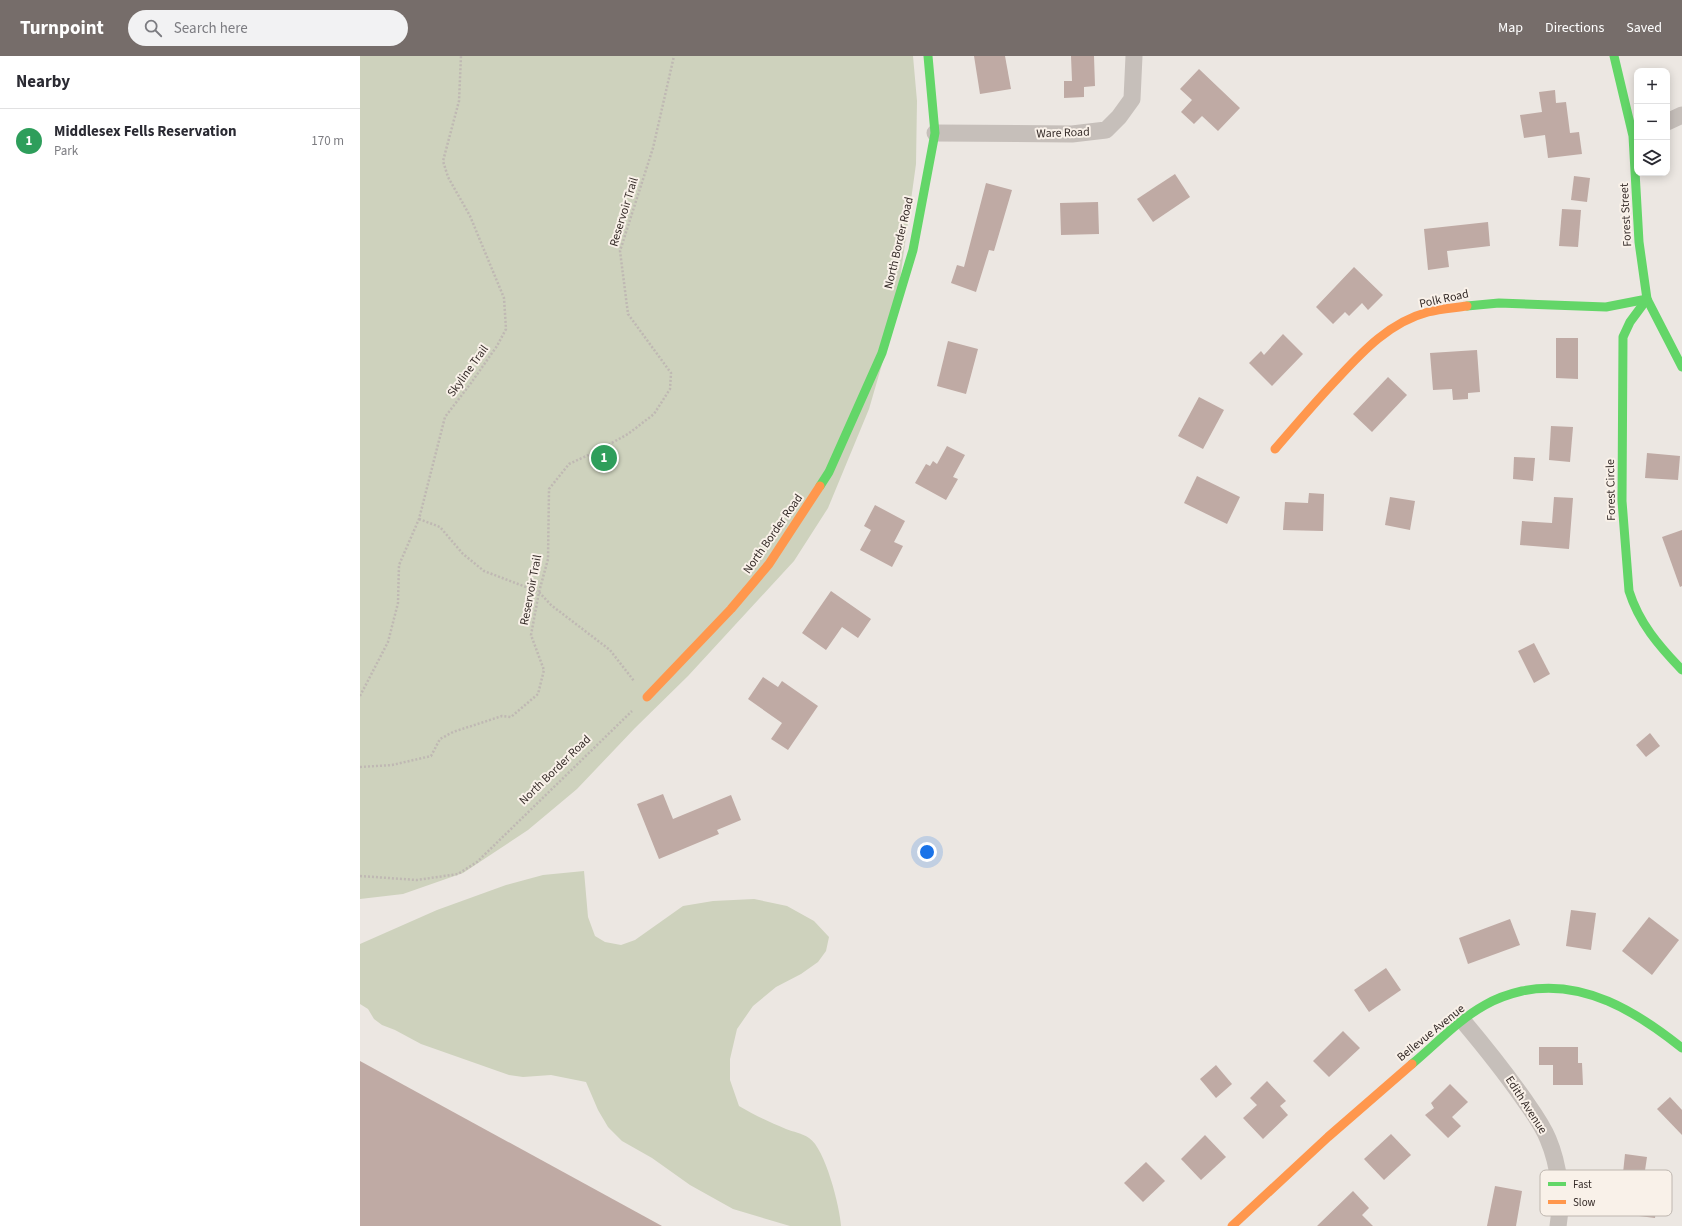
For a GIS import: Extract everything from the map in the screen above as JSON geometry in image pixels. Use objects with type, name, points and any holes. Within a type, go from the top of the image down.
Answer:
[{"type":"street","name":"North Border Road","points":[[647,697],[731,609],[769,564],[829,472],[882,353],[913,250],[935,133],[928,56]]},
{"type":"street","name":"Ware Road","points":[[935,133],[1072,134],[1106,130],[1119,117],[1132,98],[1134,56]]},
{"type":"street","name":"Forest Street","points":[[1614,56],[1634,131]]},
{"type":"street","points":[[1670,121],[1682,115]]},
{"type":"street","name":"Forest Street","points":[[1635,140],[1640,242],[1647,300],[1682,367]]},
{"type":"street","name":"Polk Road","points":[[1275,449],[1317,400],[1367,347],[1385,333],[1408,320],[1427,312],[1499,302],[1606,308],[1647,300]]},
{"type":"street","name":"Forest Circle","points":[[1647,300],[1634,315],[1626,328],[1623,337],[1622,501],[1629,591],[1632,604],[1644,625],[1661,648],[1682,670]]},
{"type":"street","name":"Bellevue Avenue","points":[[1232,1226],[1368,1101],[1464,1021],[1489,1002],[1505,995],[1544,988],[1569,990],[1603,997],[1641,1017],[1682,1048]]},
{"type":"street","name":"Edith Avenue","points":[[1464,1021],[1498,1063],[1540,1123],[1549,1140],[1557,1170]]},
{"type":"street","name":"Edith Avenue","points":[[1558,1226],[1559,1216]]},
{"type":"path","name":"Skyline Trail","points":[[360,696],[388,642],[398,603],[399,565],[419,519],[444,417],[471,384],[493,352],[506,329],[504,298],[470,216],[448,177],[443,161],[459,101],[461,56]]},
{"type":"path","name":"Reservoir Trail","points":[[360,767],[392,765],[431,756],[440,739],[453,732],[502,716],[511,717],[538,694],[544,670],[531,635],[539,592],[548,559],[549,489],[569,464],[628,434],[654,414],[670,389],[671,373],[628,314],[620,251],[654,148],[674,56]]},
{"type":"path","points":[[419,519],[440,526],[463,554],[484,571],[539,592],[551,605],[610,650],[647,697]]},
{"type":"path","name":"North Border Road","points":[[360,876],[417,880],[458,874],[477,862],[647,697]]},
{"type":"green space","points":[[360,56],[913,56],[917,101],[916,164],[894,323],[869,409],[828,508],[794,561],[688,676],[635,728],[577,789],[528,830],[463,873],[403,894],[360,899]]},
{"type":"green space","points":[[584,871],[588,917],[595,936],[605,942],[621,945],[635,940],[683,906],[713,901],[754,899],[787,906],[814,921],[829,937],[826,951],[818,962],[801,974],[776,987],[753,1006],[737,1029],[730,1059],[730,1080],[739,1106],[774,1124],[806,1136],[815,1144],[821,1153],[831,1179],[838,1206],[841,1226],[790,1226],[733,1209],[690,1185],[652,1158],[622,1141],[608,1127],[598,1110],[586,1082],[551,1075],[523,1077],[509,1075],[421,1044],[382,1025],[374,1019],[368,1009],[360,1004],[360,944],[437,910],[506,885],[543,875]]},
{"type":"building","points":[[974,56],[1005,56],[1011,89],[980,94]]},
{"type":"building","points":[[1071,56],[1094,56],[1095,86],[1084,87],[1084,97],[1064,98],[1064,81],[1072,81]]},
{"type":"building","points":[[1199,69],[1240,108],[1218,131],[1202,116],[1194,124],[1181,112],[1192,100],[1180,89]]},
{"type":"building","points":[[1555,90],[1556,103],[1566,102],[1570,133],[1579,132],[1582,154],[1548,158],[1545,135],[1524,138],[1520,115],[1542,112],[1539,92]]},
{"type":"building","points":[[1175,174],[1190,197],[1153,222],[1137,199]]},
{"type":"building","points":[[1574,176],[1590,178],[1587,202],[1571,200]]},
{"type":"building","points":[[986,183],[1012,190],[994,251],[989,250],[976,292],[951,283],[957,265],[964,267]]},
{"type":"building","points":[[1098,202],[1099,234],[1061,235],[1060,203]]},
{"type":"building","points":[[1562,209],[1581,210],[1578,247],[1559,246]]},
{"type":"building","points":[[1488,222],[1490,246],[1447,251],[1449,267],[1428,270],[1424,229]]},
{"type":"building","points":[[1354,267],[1383,295],[1368,310],[1362,303],[1349,316],[1345,312],[1333,324],[1316,307]]},
{"type":"building","points":[[1283,334],[1303,354],[1272,386],[1249,363],[1261,351],[1264,355]]},
{"type":"building","points":[[1556,338],[1578,338],[1578,379],[1556,378]]},
{"type":"building","points":[[948,341],[978,349],[966,394],[937,386]]},
{"type":"building","points":[[1477,350],[1480,392],[1468,393],[1468,399],[1453,400],[1452,389],[1433,390],[1430,353]]},
{"type":"building","points":[[1388,377],[1407,395],[1372,432],[1353,414]]},
{"type":"building","points":[[1199,397],[1224,410],[1203,449],[1178,436]]},
{"type":"building","points":[[1551,426],[1573,427],[1570,462],[1549,460]]},
{"type":"building","points":[[947,446],[965,455],[953,477],[958,479],[946,500],[915,483],[926,464],[930,466],[933,461],[937,464]]},
{"type":"building","points":[[1647,453],[1680,456],[1678,480],[1645,478]]},
{"type":"building","points":[[1514,457],[1535,458],[1533,481],[1513,479]]},
{"type":"building","points":[[1197,476],[1240,497],[1227,524],[1184,503]]},
{"type":"building","points":[[1309,493],[1324,494],[1323,531],[1283,530],[1285,502],[1308,503]]},
{"type":"building","points":[[1390,497],[1415,501],[1410,530],[1385,525]]},
{"type":"building","points":[[1554,497],[1573,498],[1569,549],[1520,545],[1522,521],[1552,523]]},
{"type":"building","points":[[875,505],[905,521],[894,542],[903,546],[892,567],[860,550],[871,530],[864,526]]},
{"type":"building","points":[[1682,530],[1682,586],[1680,587],[1662,537]]},
{"type":"building","points":[[831,591],[871,619],[858,638],[842,627],[826,650],[802,633]]},
{"type":"building","points":[[1534,643],[1550,674],[1534,683],[1518,651]]},
{"type":"building","points":[[763,677],[778,687],[782,681],[818,706],[788,750],[771,739],[782,723],[748,699]]},
{"type":"building","points":[[1650,733],[1660,746],[1646,757],[1636,745]]},
{"type":"building","points":[[663,794],[673,819],[731,795],[741,820],[717,830],[719,834],[659,859],[637,804]]},
{"type":"building","points":[[1571,910],[1596,913],[1591,950],[1566,946]]},
{"type":"building","points":[[1649,917],[1679,940],[1652,975],[1622,951]]},
{"type":"building","points":[[1510,919],[1520,945],[1468,964],[1459,938]]},
{"type":"building","points":[[1386,968],[1401,990],[1369,1012],[1354,990]]},
{"type":"building","points":[[1343,1031],[1360,1048],[1329,1077],[1313,1061]]},
{"type":"building","points":[[1539,1047],[1578,1047],[1578,1063],[1582,1063],[1583,1085],[1553,1085],[1553,1065],[1539,1065]]},
{"type":"building","points":[[360,1061],[662,1226],[360,1226]]},
{"type":"building","points":[[1216,1065],[1232,1084],[1216,1098],[1200,1079]]},
{"type":"building","points":[[1267,1081],[1286,1101],[1280,1106],[1288,1115],[1263,1139],[1243,1118],[1257,1105],[1250,1098]]},
{"type":"building","points":[[1450,1084],[1468,1102],[1452,1117],[1461,1126],[1448,1138],[1425,1115],[1434,1108],[1431,1103]]},
{"type":"building","points":[[1670,1097],[1682,1110],[1682,1135],[1657,1109]]},
{"type":"building","points":[[1391,1134],[1411,1155],[1384,1180],[1364,1159]]},
{"type":"building","points":[[1205,1135],[1226,1157],[1201,1180],[1181,1159]]},
{"type":"building","points":[[1625,1154],[1647,1157],[1645,1170],[1623,1170]]},
{"type":"building","points":[[1146,1162],[1165,1181],[1143,1202],[1124,1183]]},
{"type":"building","points":[[1495,1186],[1522,1191],[1516,1226],[1487,1226]]},
{"type":"building","points":[[1353,1191],[1369,1208],[1362,1215],[1373,1226],[1317,1226]]},
{"type":"building","points":[[1639,1216],[1655,1216],[1655,1218]]},
{"type":"traffic: fast","points":[[820,486],[829,472],[882,353],[913,250],[935,133],[928,56]]},
{"type":"traffic: fast","points":[[1614,56],[1633,136],[1639,242],[1647,299],[1682,367]]},
{"type":"traffic: fast","points":[[1647,299],[1630,322],[1623,337],[1622,501],[1629,591],[1633,603],[1644,624],[1665,652],[1682,670]]},
{"type":"traffic: fast","points":[[1467,306],[1499,303],[1606,307],[1647,299]]},
{"type":"traffic: fast","points":[[1412,1064],[1456,1025],[1485,1005],[1512,993],[1545,988],[1566,989],[1588,994],[1608,1001],[1647,1022],[1682,1048]]},
{"type":"traffic: slow","points":[[1275,449],[1347,368],[1367,348],[1389,330],[1401,323],[1428,312],[1467,306]]},
{"type":"traffic: slow","points":[[647,697],[731,609],[769,564],[820,486]]},
{"type":"traffic: slow","points":[[1232,1226],[1328,1137],[1412,1064]]},
{"type":"place","name":"Middlesex Fells Reservation","points":[[604,458]]}]
